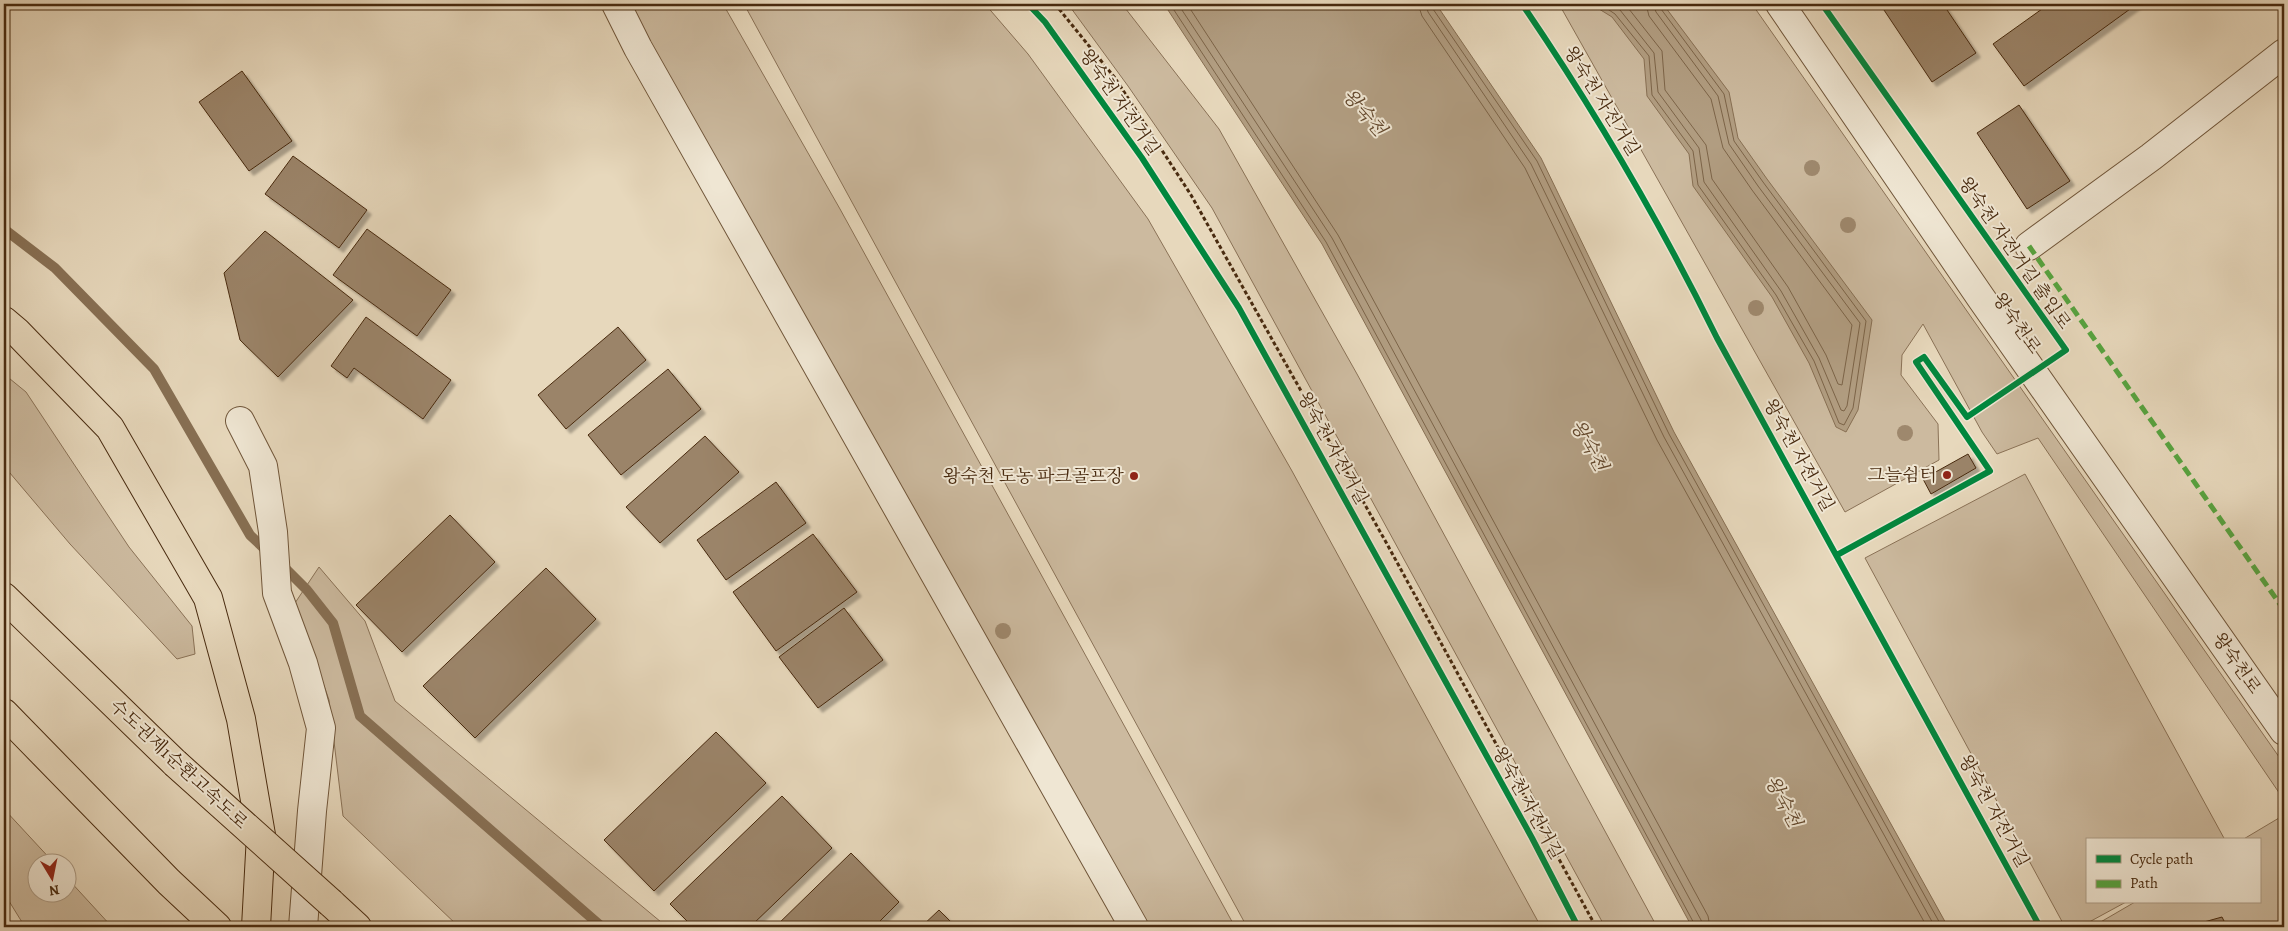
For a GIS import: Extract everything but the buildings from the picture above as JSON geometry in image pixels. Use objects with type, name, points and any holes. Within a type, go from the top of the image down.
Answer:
[{"type":"highway","points":[[4,321],[110,428],[208,598],[241,719],[260,835],[256,927]]},
{"type":"highway","name":"수도권제1순환고속도로","points":[[4,597],[175,763],[357,927]]},
{"type":"highway","points":[[4,713],[169,882],[217,927]]},
{"type":"street","points":[[616,4],[638,48],[1134,927]]},
{"type":"street","name":"왕숙천로","points":[[1780,4],[1981,298],[2284,731]]},
{"type":"street","points":[[2030,246],[2151,157],[2284,53]]},
{"type":"street","points":[[240,421],[262,466],[273,532],[277,593],[303,663],[322,728],[312,811],[303,927]]},
{"type":"path","points":[[1055,4],[1115,78],[1199,210],[1387,544],[1596,927]]},
{"type":"shaded area","points":[[610,4],[723,4],[840,209],[1235,927],[1147,927]]},
{"type":"shaded area","name":"왕숙천 도농 파크골프장","points":[[744,4],[985,4],[1028,54],[1148,219],[1292,471],[1541,927],[1247,927]]},
{"type":"shaded area","points":[[1068,4],[1122,4],[1219,129],[1357,374],[1657,927],[1605,927],[1212,208],[1128,86]]},
{"type":"shaded area","points":[[1559,4],[1752,4],[2284,764],[2284,800],[2038,438],[1997,454],[1982,432],[1923,324],[1902,355],[1901,375],[1938,424],[1939,460],[1845,512]]},
{"type":"shaded area","points":[[4,374],[26,392],[129,547],[192,626],[195,654],[177,659],[70,544],[4,466]]},
{"type":"shaded area","points":[[2025,474],[2224,838],[2086,838],[2086,904],[2122,904],[2080,927],[2065,927],[1865,558]]},
{"type":"shaded area","points":[[319,567],[365,621],[395,701],[667,927],[459,927],[343,816],[329,700],[295,603]]},
{"type":"shaded area","points":[[4,809],[46,854],[28,854],[28,904],[78,904],[78,890],[112,927],[25,927],[4,893]]},
{"type":"shaded area","points":[[2284,815],[2284,927],[2092,927],[2132,904],[2260,904],[2260,838],[2245,838]]},
{"type":"water","name":"왕숙천","points":[[1164,4],[1436,4],[1541,158],[1674,432],[1948,927],[1692,927],[1322,244]]},
{"type":"water","points":[[1591,4],[1663,4],[1729,92],[1738,138],[1872,320],[1858,410],[1846,432],[1836,427],[1809,363],[1772,297],[1693,186],[1689,154],[1647,96],[1644,59],[1612,17]]},
{"type":"waterway","points":[[4,229],[55,268],[154,369],[250,535],[270,554]]},
{"type":"waterway","points":[[281,564],[307,590],[333,623],[360,716],[602,927]]},
{"type":"marked path","points":[[2029,246],[2284,610]]},
{"type":"cycle path","name":"왕숙천 자전거길","points":[[1028,4],[1045,22],[1142,158],[1239,308],[1532,838],[1578,927]]},
{"type":"cycle path","name":"왕숙천 자전거길","points":[[1522,4],[1601,126],[1650,210],[1717,338],[2040,927]]},
{"type":"cycle path","name":"왕숙천 자전거길 출입로","points":[[1822,4],[2066,350],[1967,417],[1924,357],[1916,362],[1990,471],[1837,555]]},
{"type":"place","name":"그늘쉼터","points":[[1947,475]]},
{"type":"place","name":"왕숙천 도농 파크골프장","points":[[1134,476]]}]
